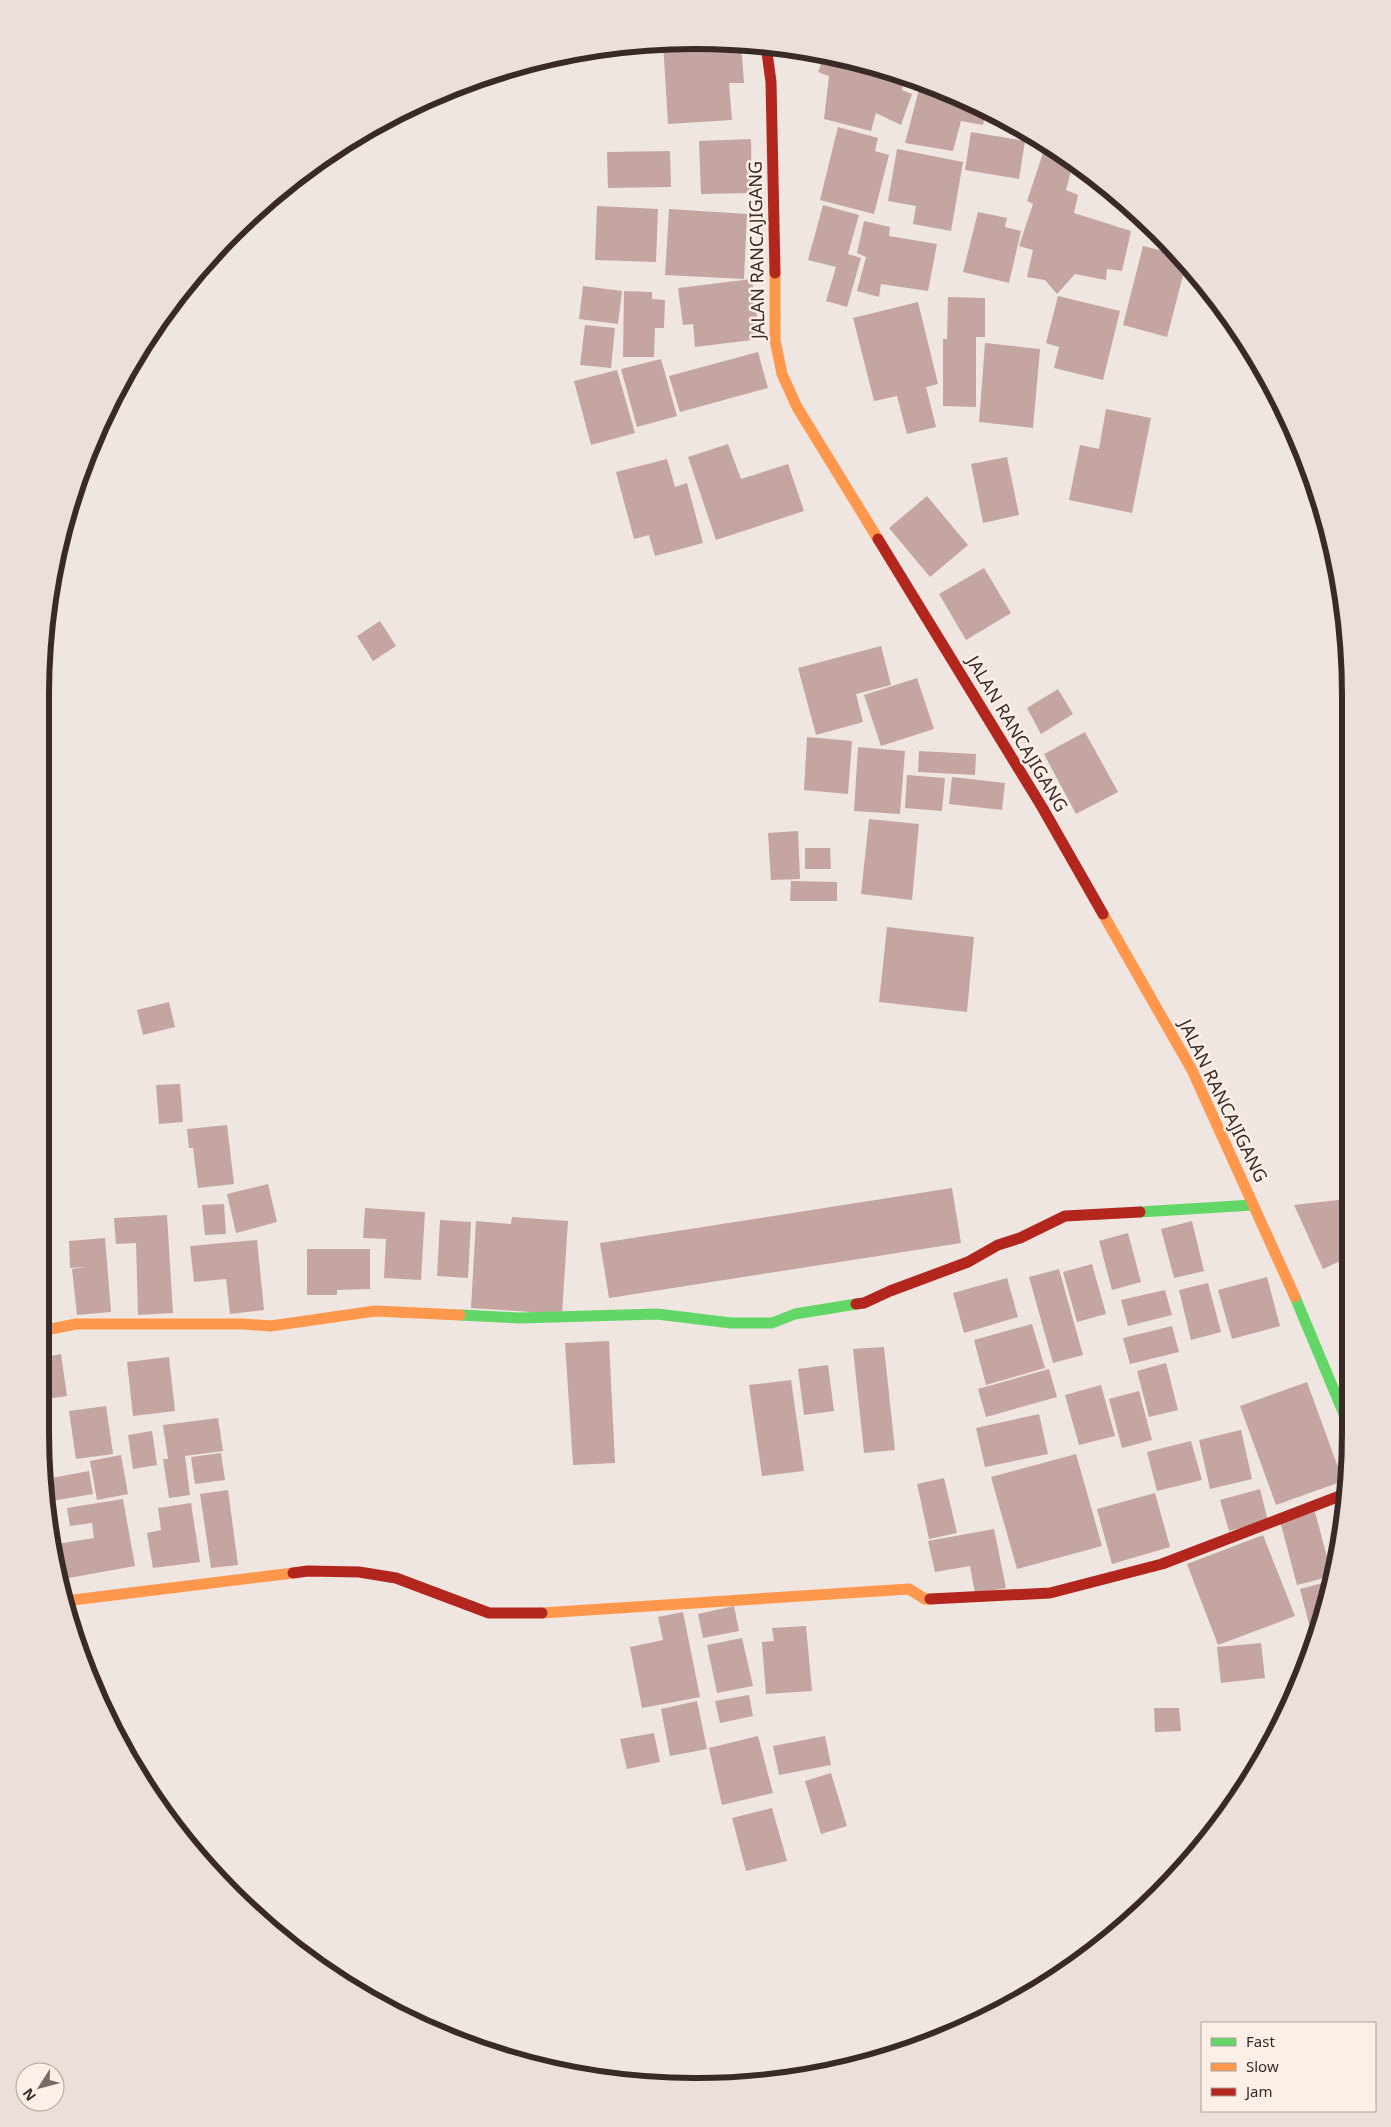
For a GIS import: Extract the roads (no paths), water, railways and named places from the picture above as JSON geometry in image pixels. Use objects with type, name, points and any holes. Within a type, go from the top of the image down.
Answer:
[{"type":"street","name":"JALAN RANCAJIGANG","points":[[767,53],[771,82],[775,228],[774,340],[782,374],[797,407],[1042,807],[1192,1070],[1286,1275],[1342,1409]]},
{"type":"street","points":[[49,1329],[76,1324],[233,1324],[271,1326],[375,1311],[520,1318],[657,1314],[731,1323],[772,1323],[795,1314],[864,1303],[890,1291],[968,1262],[998,1245],[1020,1238],[1065,1216],[1113,1215],[1184,1208],[1253,1205]]},
{"type":"street","points":[[71,1600],[308,1571],[359,1572],[396,1578],[489,1613],[524,1614],[910,1589],[925,1599],[1050,1593],[1162,1564],[1339,1497]]}]
